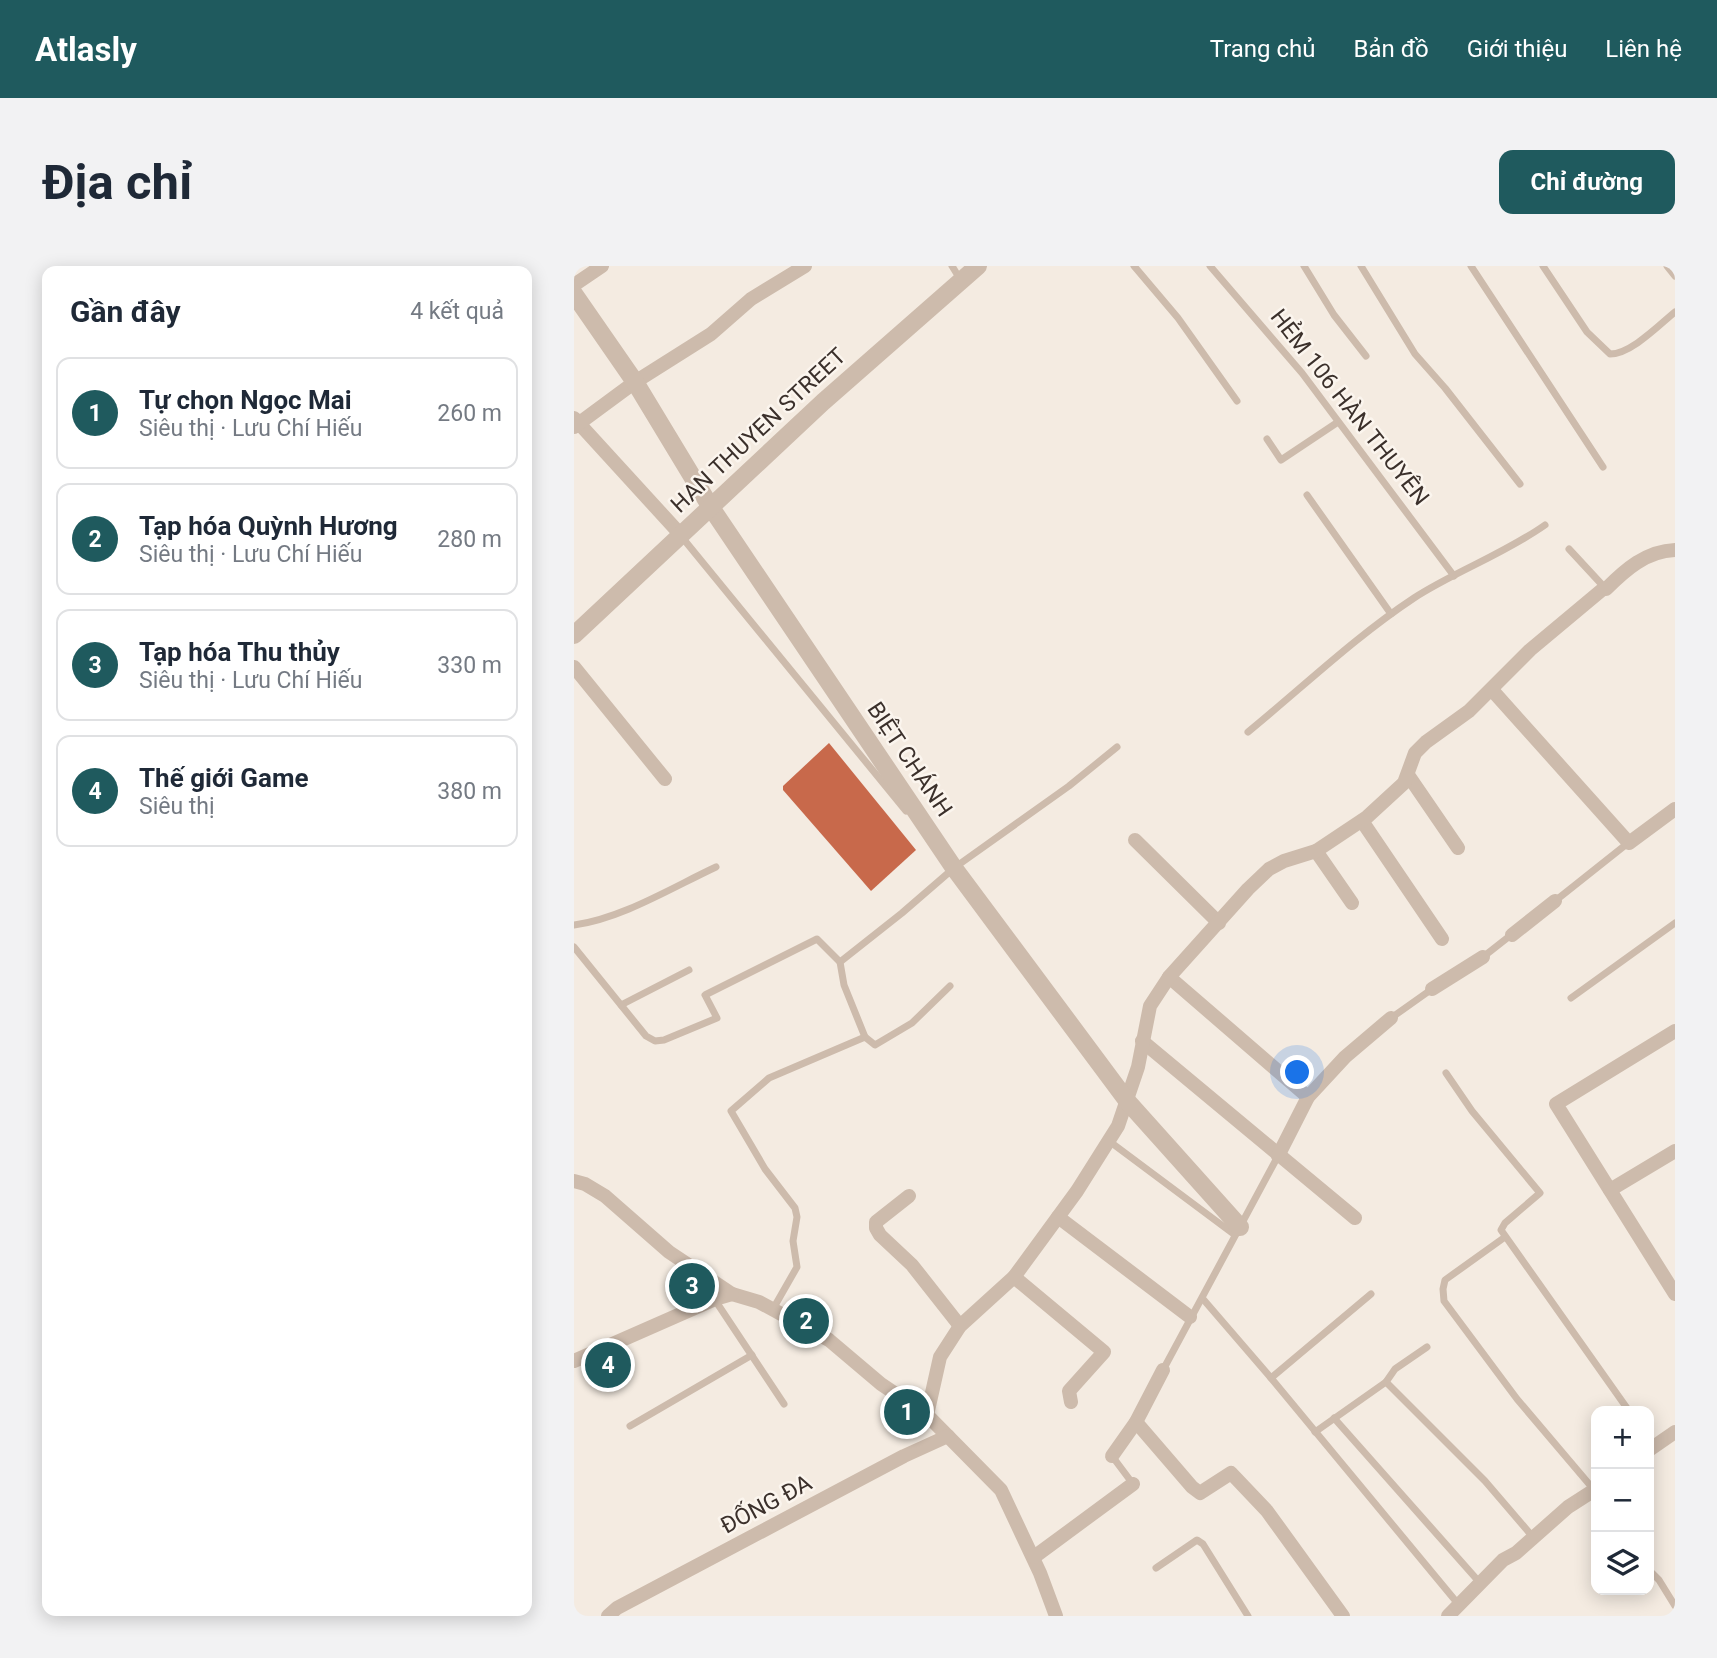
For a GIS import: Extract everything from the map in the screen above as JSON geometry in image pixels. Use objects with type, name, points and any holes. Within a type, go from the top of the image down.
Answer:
[{"type":"street","points":[[574,285],[602,266]]},
{"type":"street","points":[[681,535],[576,423],[711,334],[751,299],[805,266]]},
{"type":"street","name":"HAN THUYEN STREET","points":[[574,635],[956,273],[978,266]]},
{"type":"street","name":"BIỆT CHÁNH","points":[[574,294],[635,382],[710,506],[954,867],[1128,1102],[1237,1231]]},
{"type":"street","points":[[926,1415],[940,1357],[960,1326],[1014,1277],[1108,1141],[1128,1102],[1150,1006],[1169,977],[1269,869],[1284,861],[1316,851],[1362,821],[1397,790],[1408,775],[1415,753],[1426,742],[1469,712],[1530,650],[1606,589],[1626,569],[1658,552],[1675,550]]},
{"type":"street","points":[[574,667],[664,779]]},
{"type":"street","points":[[1492,690],[1629,843],[1675,809]]},
{"type":"street","points":[[1408,775],[1458,848]]},
{"type":"street","points":[[1362,821],[1442,939]]},
{"type":"street","points":[[1135,841],[1219,923]]},
{"type":"street","points":[[1316,851],[1352,902]]},
{"type":"street","points":[[1512,935],[1556,901]]},
{"type":"street","points":[[1432,989],[1483,957]]},
{"type":"street","points":[[1169,977],[1308,1097]]},
{"type":"street","points":[[1278,1156],[1308,1097],[1345,1057],[1391,1018]]},
{"type":"street","points":[[1675,1031],[1556,1104],[1610,1190],[1670,1274],[1675,1294]]},
{"type":"street","points":[[1142,1041],[1355,1218]]},
{"type":"street","points":[[1610,1190],[1675,1151]]},
{"type":"street","points":[[574,1181],[605,1196],[669,1252],[732,1294],[773,1309],[829,1340],[881,1384],[926,1415],[1002,1490],[1034,1557],[1056,1616]]},
{"type":"street","points":[[909,1196],[876,1222],[876,1228],[912,1265],[960,1326]]},
{"type":"street","points":[[1058,1217],[1190,1317]]},
{"type":"street","points":[[1014,1277],[1104,1352],[1069,1391],[1071,1402]]},
{"type":"street","points":[[574,1361],[732,1294]]},
{"type":"street","points":[[1112,1456],[1136,1422],[1163,1370]]},
{"type":"street","points":[[1136,1422],[1198,1492],[1203,1492],[1230,1472],[1266,1511],[1343,1616]]},
{"type":"street","points":[[1654,1443],[1675,1432]]},
{"type":"street","name":"ĐỐNG ĐA","points":[[608,1616],[617,1608],[948,1436]]},
{"type":"street","points":[[1034,1557],[1133,1484]]},
{"type":"street","points":[[1448,1616],[1503,1560],[1516,1553],[1568,1507],[1591,1493]]},
{"type":"lane","points":[[1133,266],[1178,318],[1237,401]]},
{"type":"lane","name":"HẺM 106 HÀN THUYÊN","points":[[1210,266],[1302,373],[1454,576]]},
{"type":"lane","points":[[1304,266],[1334,315],[1366,356]]},
{"type":"lane","points":[[1362,266],[1415,354],[1454,398],[1520,484]]},
{"type":"lane","points":[[1471,266],[1604,467]]},
{"type":"lane","points":[[1543,266],[1587,332],[1610,354],[1628,349],[1675,312]]},
{"type":"lane","points":[[1667,266],[1675,276]]},
{"type":"lane","points":[[1267,439],[1281,460],[1338,422]]},
{"type":"lane","points":[[1307,495],[1391,614]]},
{"type":"lane","points":[[1248,732],[1354,641],[1391,614],[1419,595],[1508,549],[1545,525]]},
{"type":"lane","points":[[681,535],[954,867]]},
{"type":"lane","points":[[1569,549],[1606,589]]},
{"type":"lane","points":[[840,962],[954,867],[1069,786],[1117,747]]},
{"type":"lane","points":[[1556,901],[1629,843]]},
{"type":"lane","points":[[574,925],[589,923],[618,912],[716,867]]},
{"type":"lane","points":[[1571,998],[1675,923]]},
{"type":"lane","points":[[1483,957],[1512,935]]},
{"type":"lane","points":[[574,947],[646,1036],[655,1041],[664,1040],[717,1018],[705,995],[817,939],[840,962],[844,985],[865,1037],[875,1045],[912,1023],[950,986]]},
{"type":"lane","points":[[621,1005],[688,970]]},
{"type":"lane","points":[[1391,1018],[1432,989]]},
{"type":"lane","points":[[773,1309],[797,1266],[793,1241],[797,1217],[795,1208],[765,1168],[731,1111],[769,1078],[865,1037]]},
{"type":"lane","points":[[1446,1073],[1472,1111],[1540,1193],[1505,1223],[1501,1230],[1625,1406]]},
{"type":"lane","points":[[1108,1141],[1237,1231]]},
{"type":"lane","points":[[1163,1370],[1278,1156]]},
{"type":"lane","points":[[1505,1237],[1445,1280],[1444,1301],[1517,1399],[1591,1484]]},
{"type":"lane","points":[[1271,1378],[1371,1294]]},
{"type":"lane","points":[[715,1299],[785,1404]]},
{"type":"lane","points":[[1203,1299],[1459,1606]]},
{"type":"lane","points":[[1315,1432],[1387,1382],[1395,1369],[1427,1347]]},
{"type":"lane","points":[[630,1426],[752,1355]]},
{"type":"lane","points":[[1387,1382],[1485,1480],[1533,1537]]},
{"type":"lane","points":[[1334,1418],[1481,1584]]},
{"type":"lane","points":[[1112,1456],[1133,1484]]},
{"type":"lane","points":[[1156,1568],[1197,1540],[1203,1544],[1248,1616]]},
{"type":"lane","points":[[1654,1576],[1675,1606]]},
{"type":"building","points":[[829,743],[916,850],[871,891],[783,790],[783,786]]},
{"type":"place","name":"Tạp hóa Thu thủy","points":[[692,1286]]},
{"type":"place","name":"Tạp hóa Quỳnh Hương","points":[[806,1321]]},
{"type":"place","name":"Thế giới Game","points":[[608,1365]]},
{"type":"place","name":"Tự chọn Ngọc Mai","points":[[907,1412]]}]
